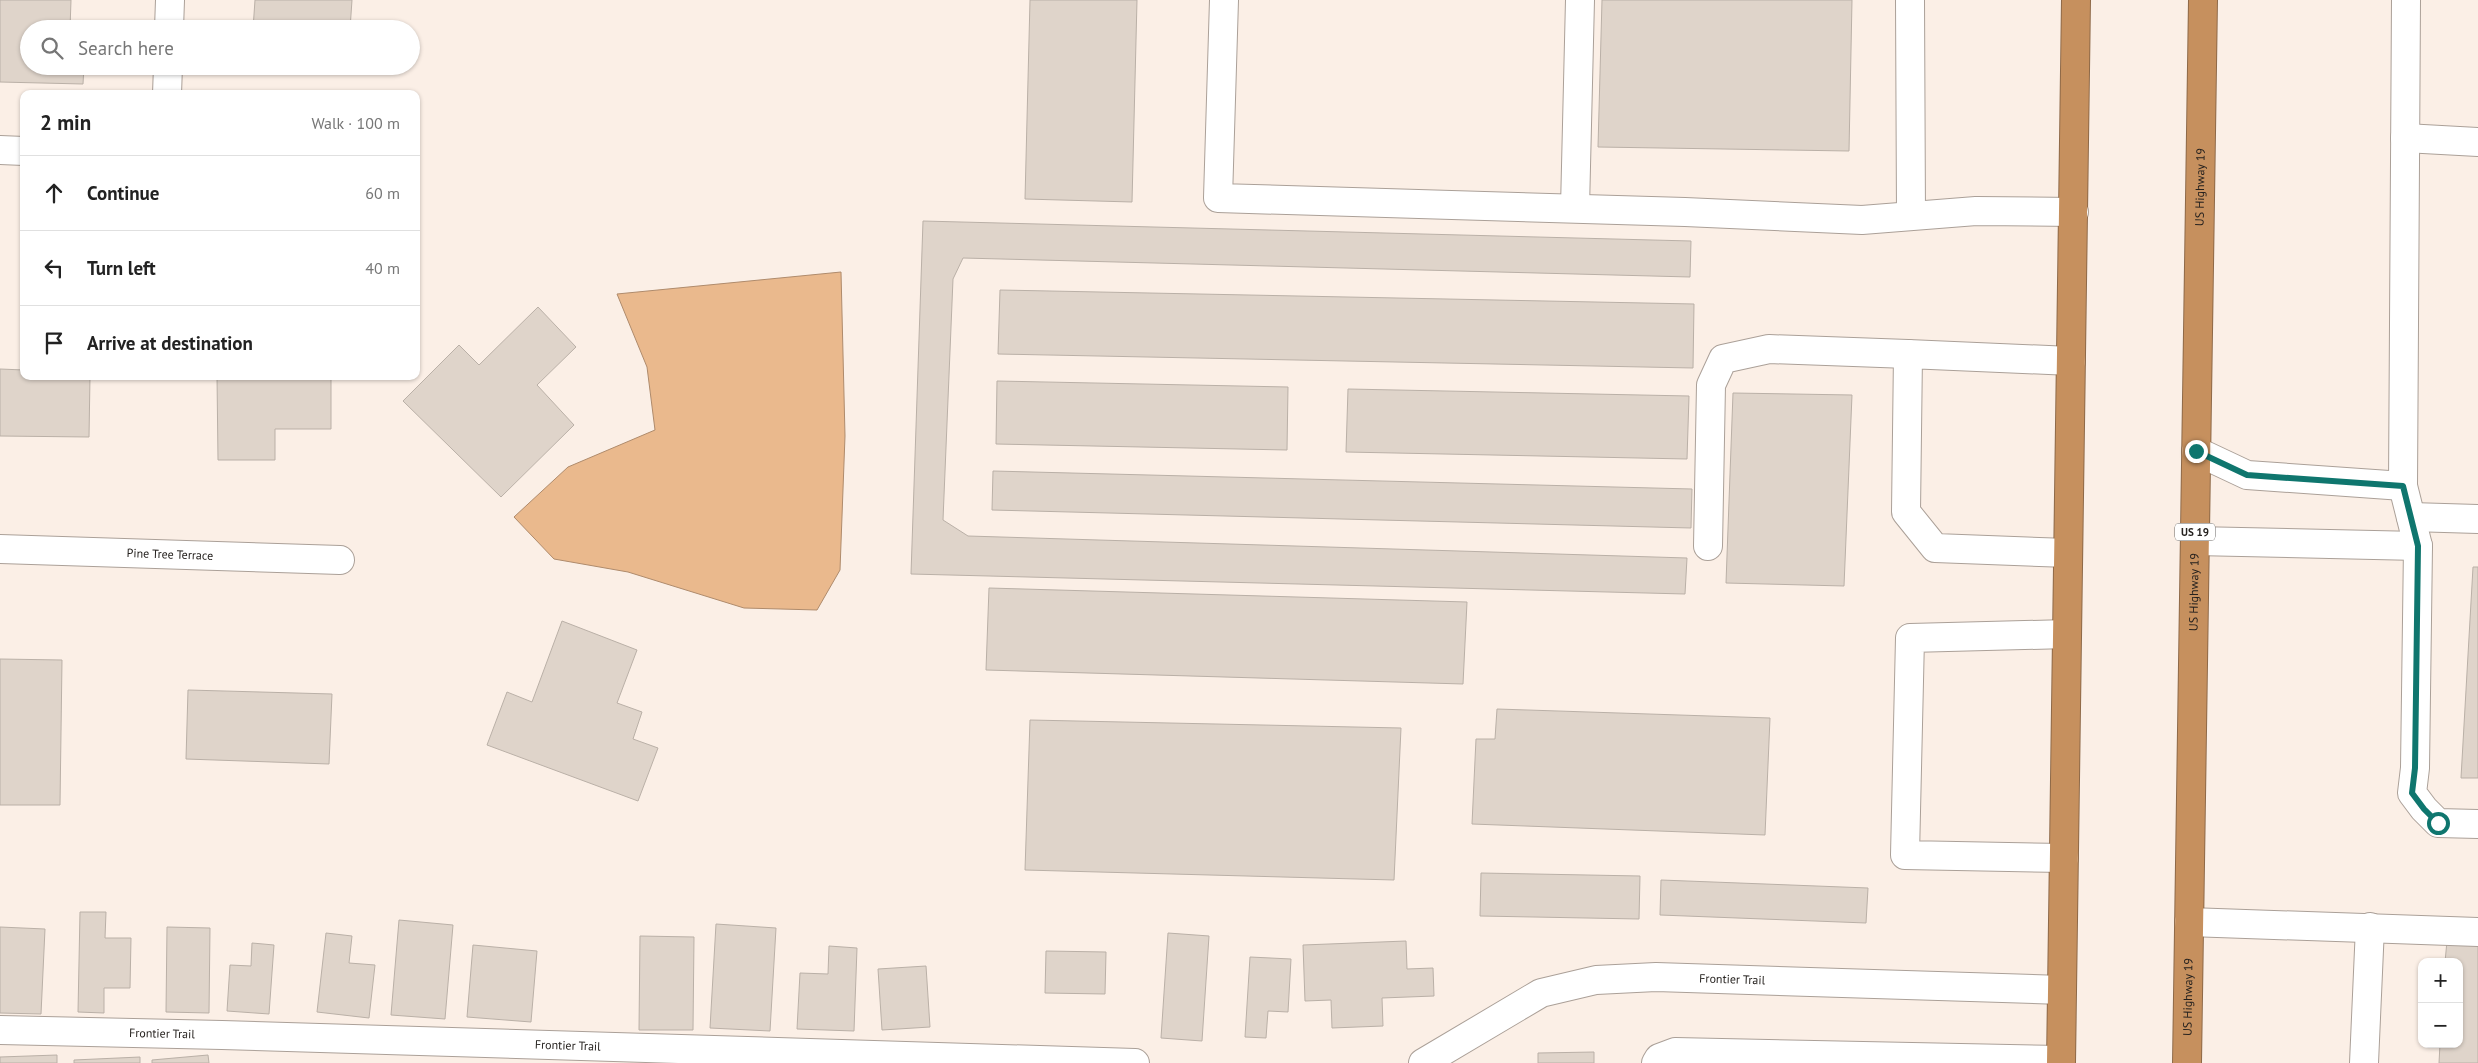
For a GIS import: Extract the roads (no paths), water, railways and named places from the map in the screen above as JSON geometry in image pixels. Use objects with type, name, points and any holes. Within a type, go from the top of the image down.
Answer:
[{"type":"highway","points":[[2061,1061],[2076,0]]},
{"type":"highway","name":"US Highway 19","points":[[2188,1063],[2202,0]]},
{"type":"street","points":[[169,20],[170,0]]},
{"type":"street","points":[[1224,0],[1218,198],[1575,208],[1862,220],[1976,211],[2074,212]]},
{"type":"street","points":[[1575,208],[1580,0]]},
{"type":"street","points":[[1910,0],[1911,215]]},
{"type":"street","points":[[2406,0],[2403,486],[2418,546],[2415,768],[2412,793],[2438,823],[2478,824]]},
{"type":"street","points":[[167,90],[168,75]]},
{"type":"street","points":[[2405,138],[2478,142]]},
{"type":"street","points":[[0,150],[20,151]]},
{"type":"street","points":[[1708,546],[1711,385],[1722,358],[1769,349],[2071,361]]},
{"type":"street","points":[[1908,354],[1906,512],[1935,548],[2068,553]]},
{"type":"street","points":[[2196,451],[2247,475],[2403,486]]},
{"type":"street","points":[[2412,517],[2478,519]]},
{"type":"street","points":[[2195,541],[2418,546]]},
{"type":"street","name":"Pine Tree Terrace","points":[[0,549],[340,560]]},
{"type":"street","points":[[2064,858],[1905,855],[1910,638],[2067,634]]},
{"type":"street","points":[[2189,922],[2478,932]]},
{"type":"street","points":[[2364,1063],[2370,927]]},
{"type":"street","name":"Frontier Trail","points":[[1423,1063],[1541,993],[1596,980],[1656,977],[2062,990]]},
{"type":"street","name":"Frontier Trail","points":[[0,1030],[232,1035],[744,1057],[1135,1063]]},
{"type":"street","points":[[1656,1063],[1659,1058],[1675,1052],[1881,1060],[2061,1061]]}]
